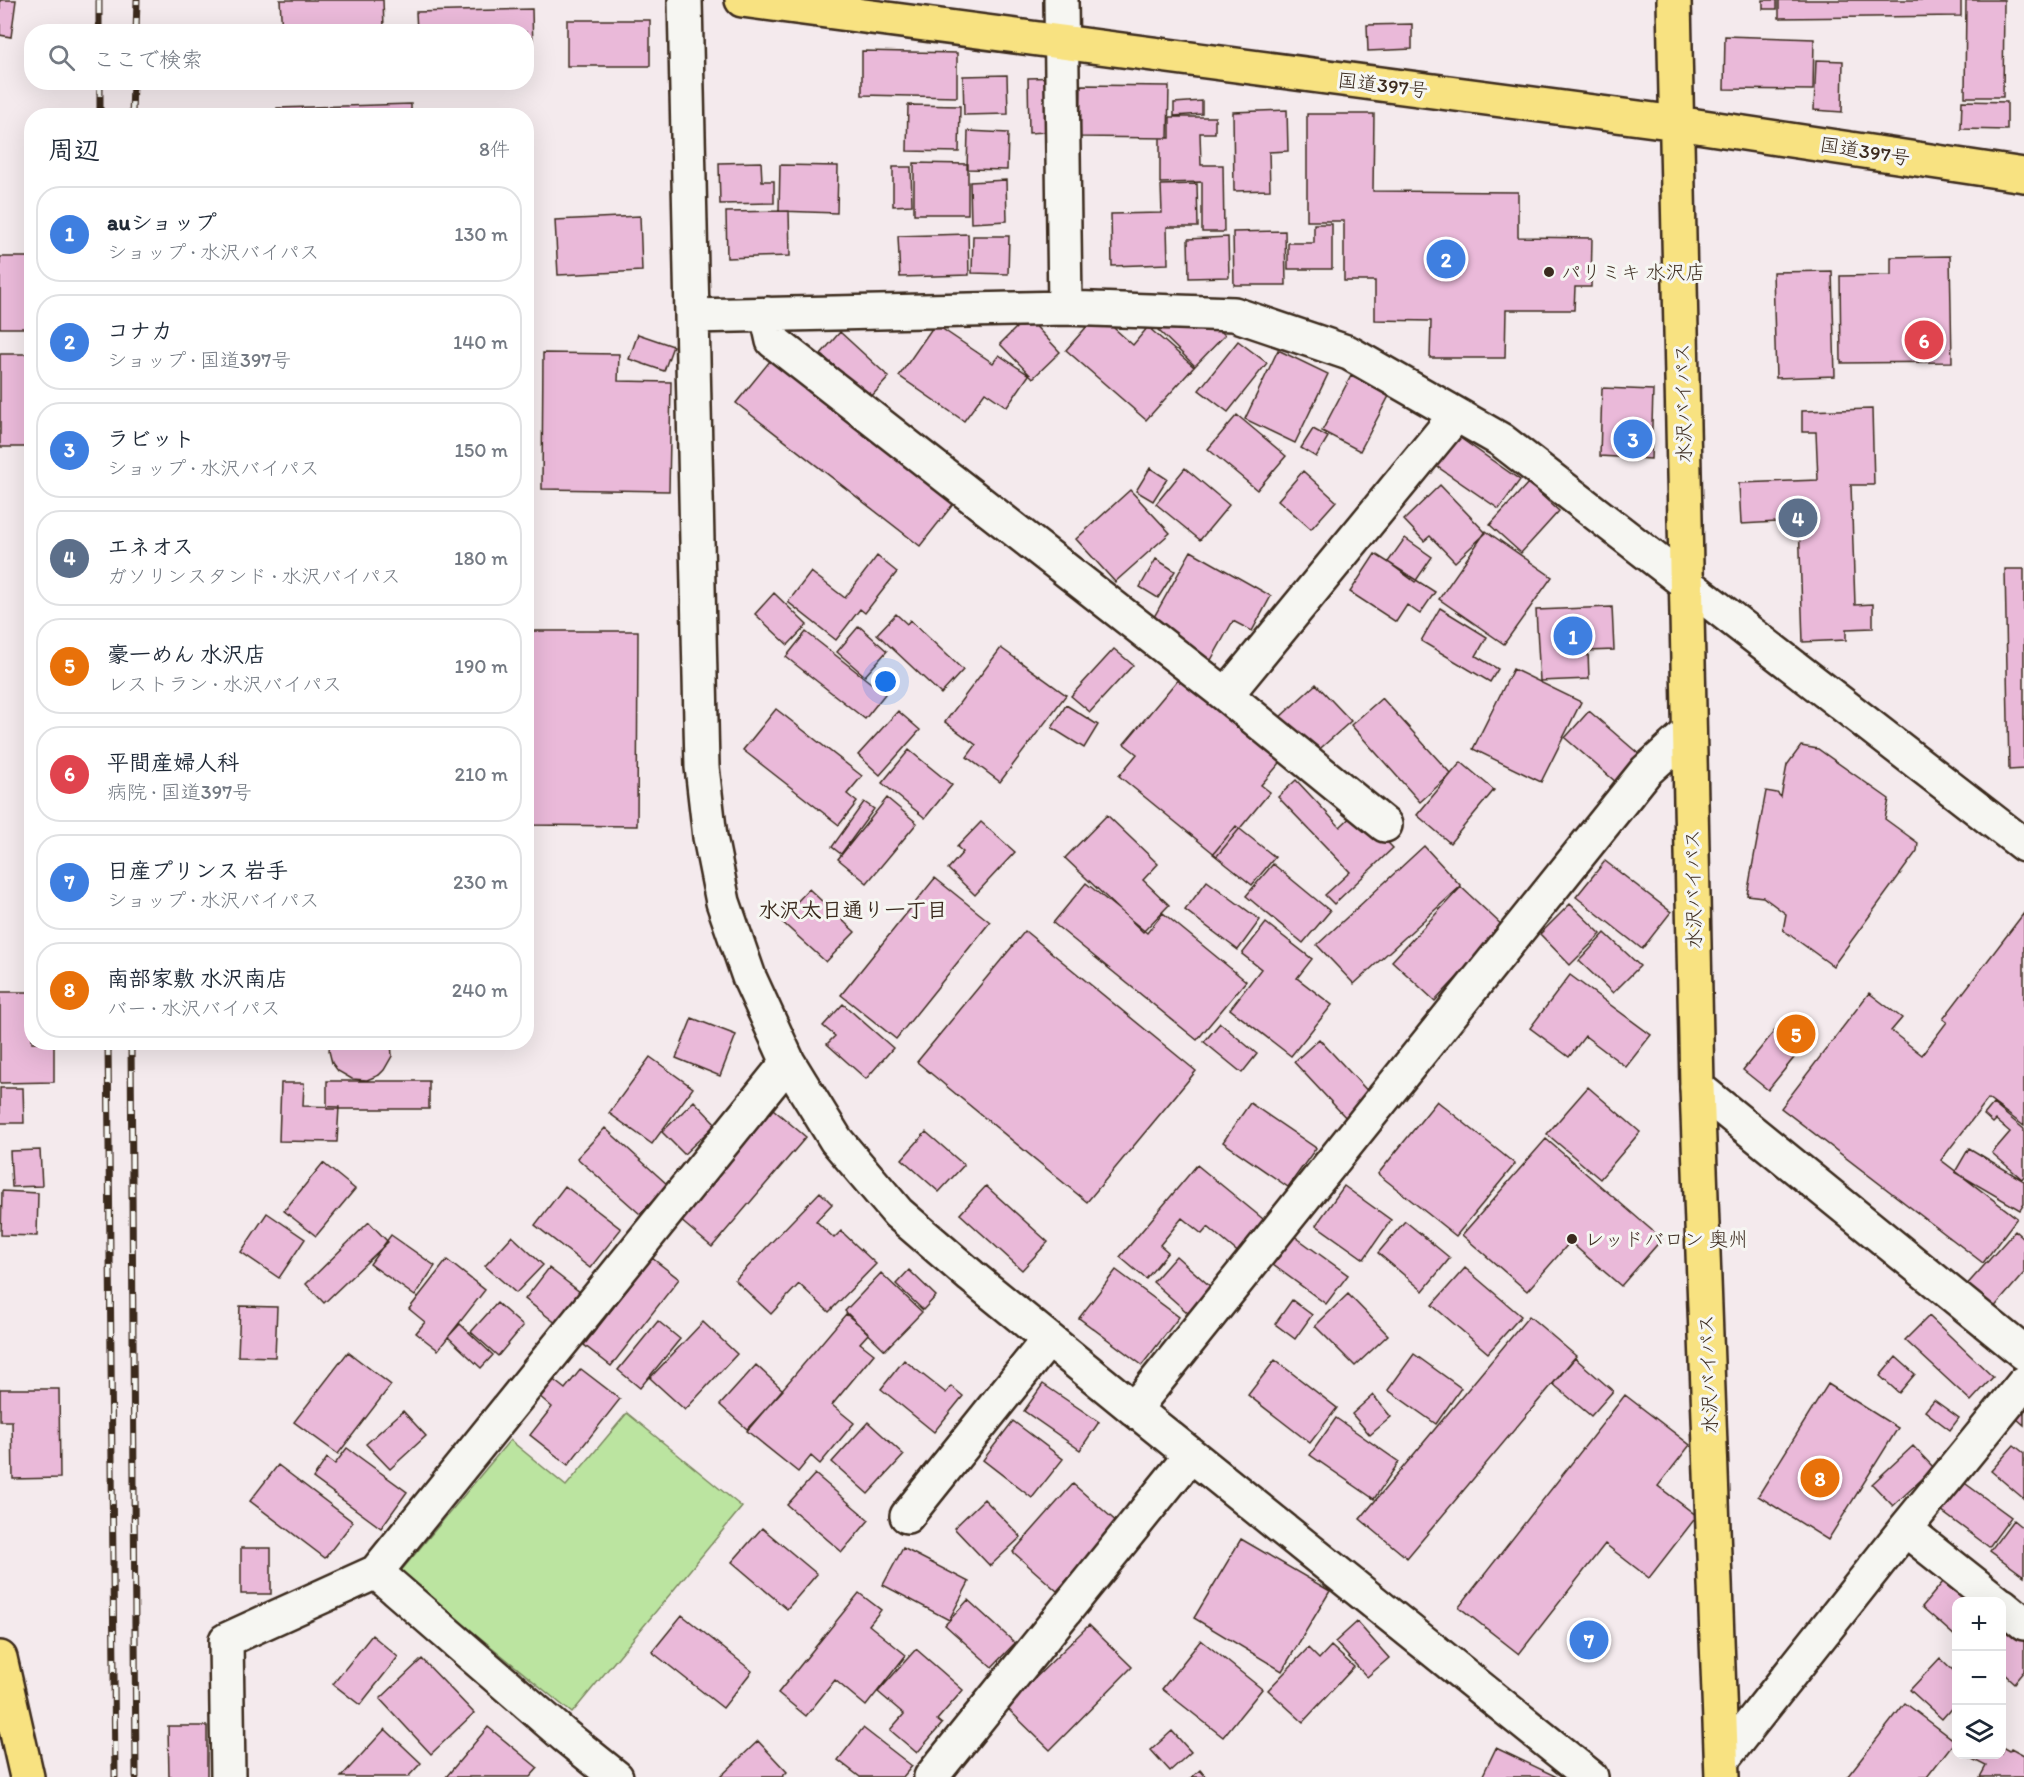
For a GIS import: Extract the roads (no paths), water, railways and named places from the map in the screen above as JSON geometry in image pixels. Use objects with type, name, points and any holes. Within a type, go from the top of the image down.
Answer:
[{"type":"main road","name":"国道397号","points":[[742,0],[1677,123],[2024,175]]},
{"type":"main road","name":"水沢バイパス","points":[[1674,0],[1697,1087],[1722,1769]]},
{"type":"main road","points":[[0,1658],[27,1777]]},
{"type":"street","points":[[685,0],[702,767],[710,837],[723,902],[749,977],[788,1062],[836,1140],[898,1213],[1048,1340],[1591,1777]]},
{"type":"street","points":[[1061,0],[1065,308]]},
{"type":"street","points":[[692,316],[1065,308],[1234,314],[1349,353],[1501,440],[2024,845]]},
{"type":"street","points":[[766,314],[773,341],[1226,695],[1385,825]]},
{"type":"street","points":[[1226,695],[1456,415]]},
{"type":"street","points":[[1134,1409],[1646,771],[1689,732]]},
{"type":"street","points":[[228,1777],[226,1640],[376,1572],[788,1062]]},
{"type":"street","points":[[1697,1087],[2024,1353]]},
{"type":"street","points":[[907,1516],[1048,1340]]},
{"type":"street","points":[[1722,1769],[1905,1529],[2024,1383]]},
{"type":"street","points":[[931,1777],[1191,1455]]},
{"type":"street","points":[[1905,1529],[1991,1597]]},
{"type":"street","points":[[376,1572],[616,1777]]},
{"type":"street","points":[[2006,1609],[2024,1623]]},
{"type":"railway","points":[[99,0],[99,24]]},
{"type":"railway","points":[[136,24],[137,0]]},
{"type":"railway","points":[[100,90],[100,108]]},
{"type":"railway","points":[[132,108],[133,90]]},
{"type":"railway","points":[[108,1050],[115,1777]]},
{"type":"railway","points":[[131,1050],[136,1777]]},
{"type":"place","name":"コナカ","points":[[1446,259]]},
{"type":"place","name":"パリミキ 水沢店","points":[[1549,272]]},
{"type":"place","name":"平間産婦人科","points":[[1924,340]]},
{"type":"place","name":"ラビット","points":[[1633,439]]},
{"type":"place","name":"エネオス","points":[[1798,518]]},
{"type":"place","name":"auショップ","points":[[1573,636]]},
{"type":"place","name":"豪一めん 水沢店","points":[[1796,1034]]},
{"type":"place","name":"レッドバロン 奥州","points":[[1572,1239]]},
{"type":"place","name":"南部家敷 水沢南店","points":[[1820,1478]]},
{"type":"place","name":"日産プリンス 岩手","points":[[1589,1640]]},
{"type":"district","name":"水沢太日通り一丁目","points":[[853,909]]}]
